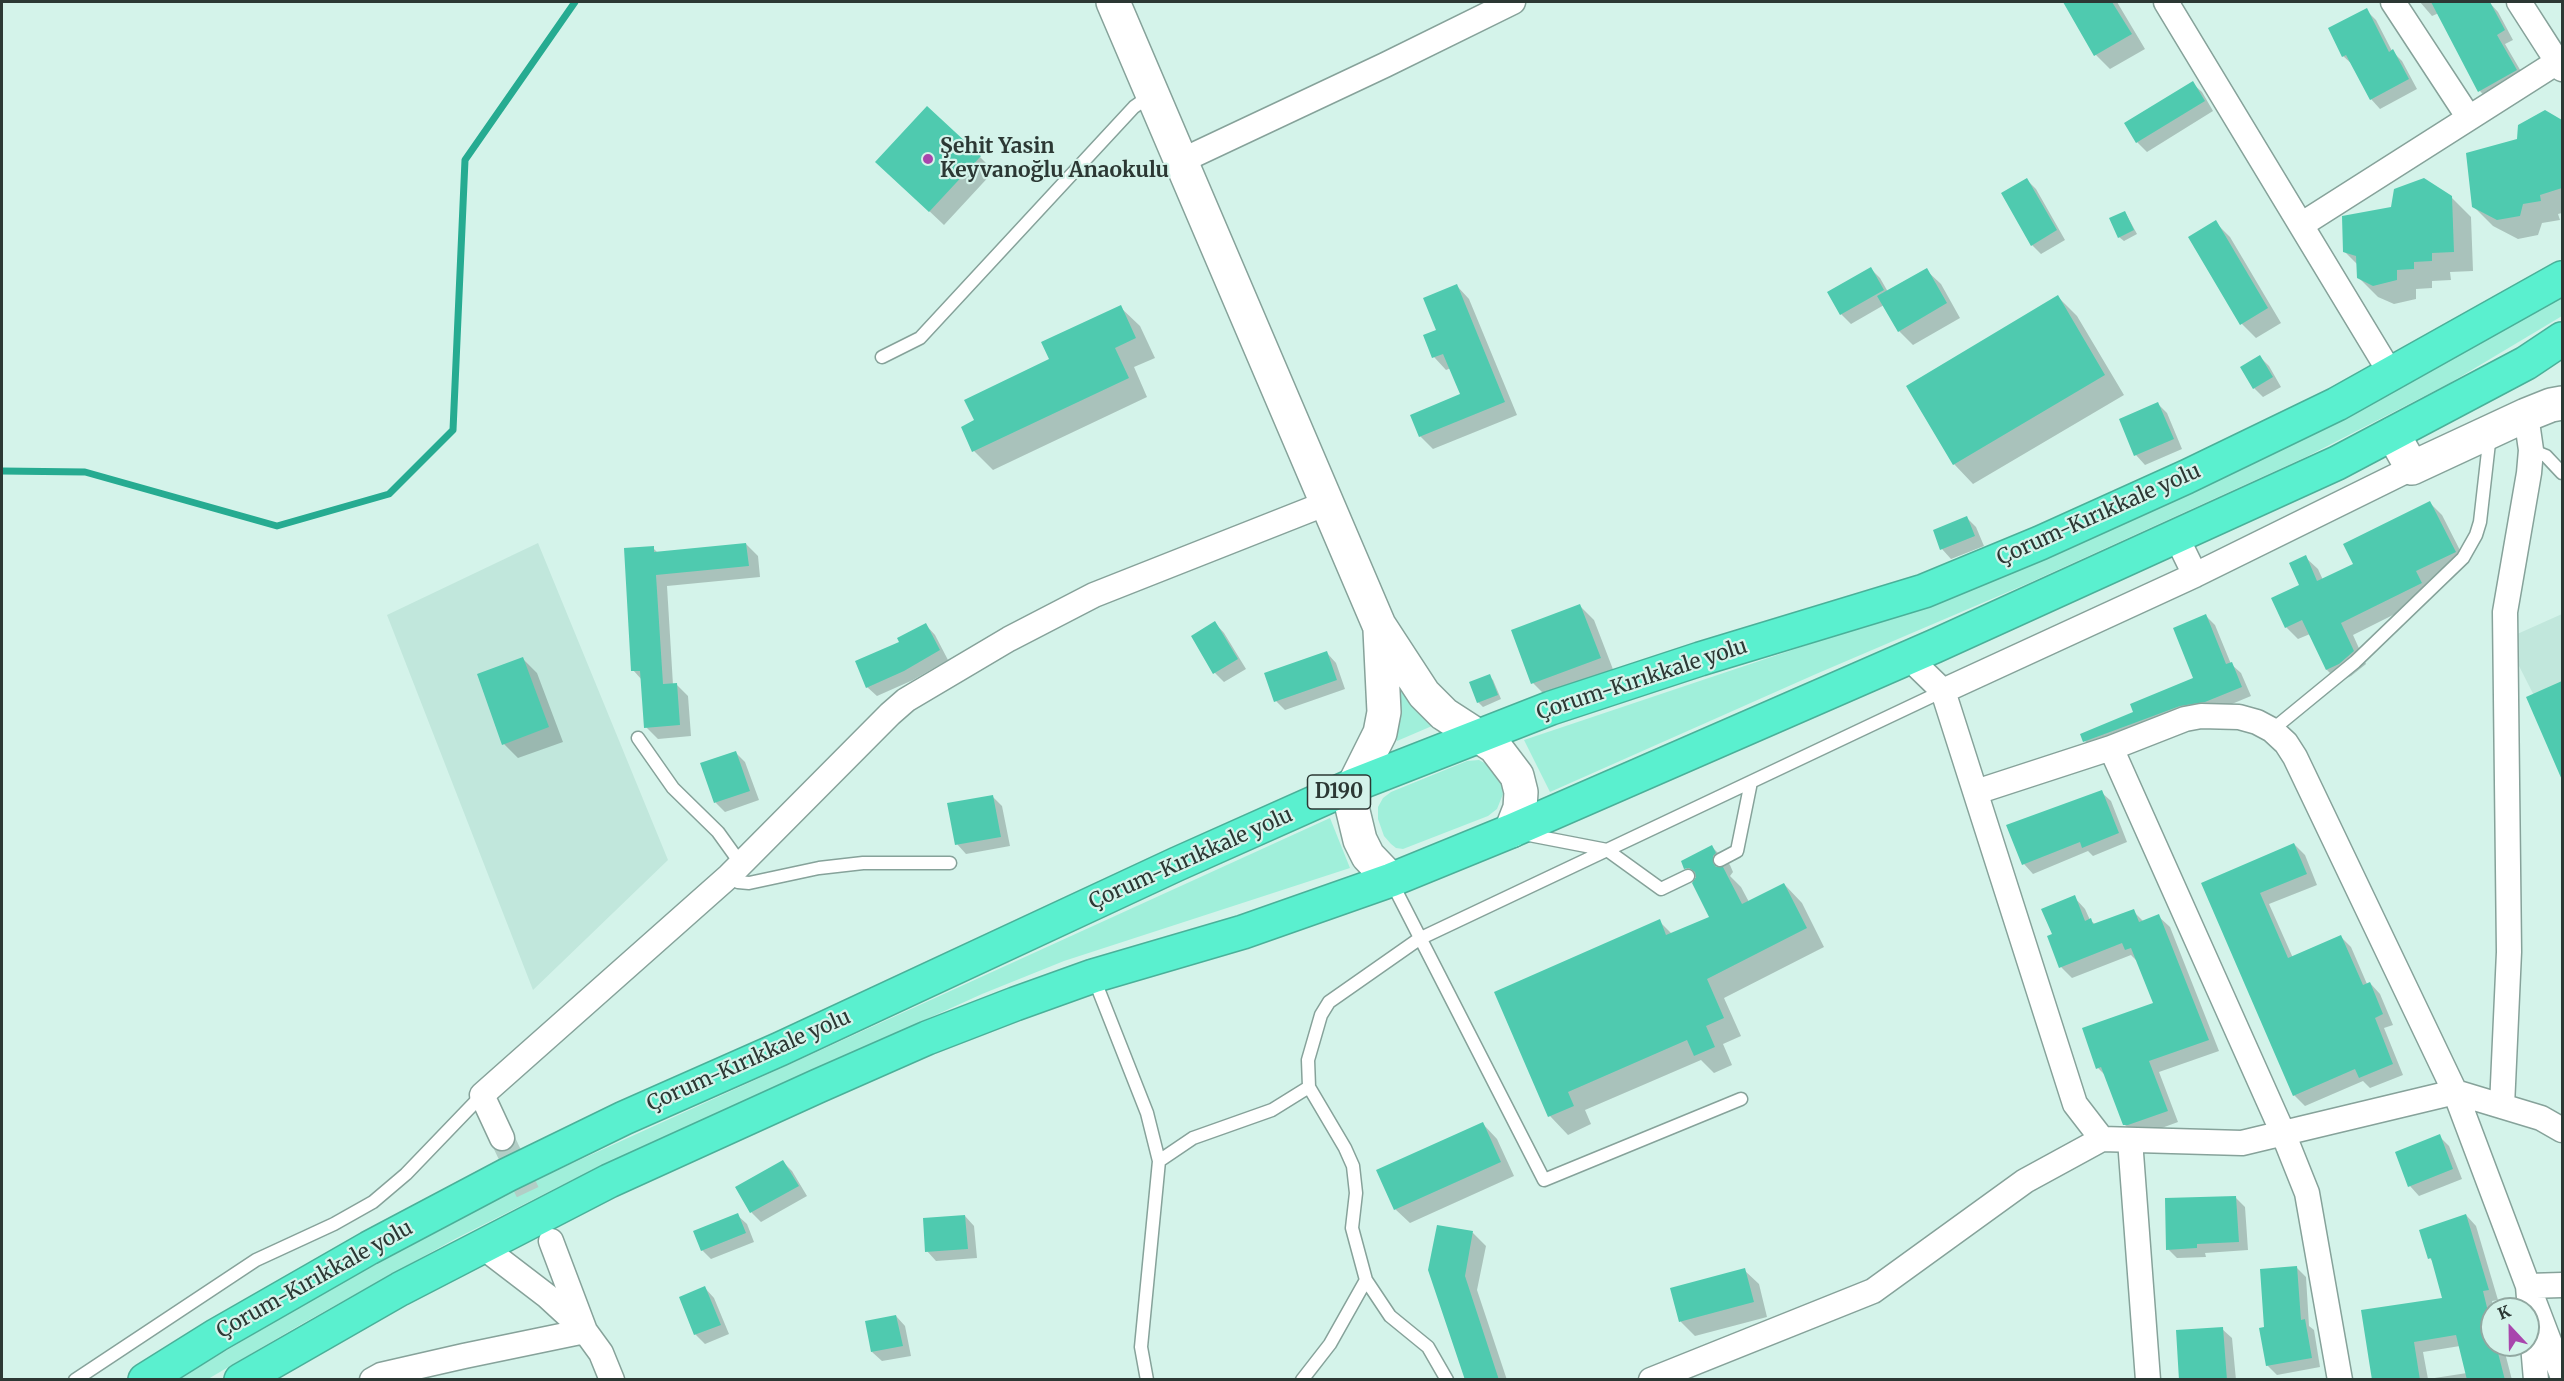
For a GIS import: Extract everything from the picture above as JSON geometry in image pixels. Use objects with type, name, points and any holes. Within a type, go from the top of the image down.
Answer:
[{"type":"highway","name":"Çorum-Kırıkkale yolu","points":[[145,1380],[217,1335],[369,1248],[507,1175],[624,1118],[780,1049],[1177,864],[1354,785],[1595,693],[1924,591],[2040,543],[2186,477],[2337,404],[2562,278]]},
{"type":"highway","points":[[241,1380],[400,1289],[609,1181],[818,1086],[927,1038],[1093,976],[1243,932],[1391,880],[1511,831],[1909,658],[2177,538],[2337,463],[2526,363],[2562,339]]},
{"type":"street","points":[[1113,2],[1379,625],[1424,694],[1444,714],[1480,736],[1506,759],[1517,776],[1521,792],[1520,808],[1511,831]]},
{"type":"street","points":[[1181,161],[1513,2]]},
{"type":"street","points":[[2166,2],[2391,374]]},
{"type":"street","points":[[2393,2],[2469,118]]},
{"type":"street","points":[[2301,225],[2469,118],[2561,63],[2519,2]]},
{"type":"street","points":[[1943,691],[2195,575],[2412,468],[2526,415],[2562,403]]},
{"type":"street","points":[[2502,1106],[2509,952],[2505,612],[2531,450],[2526,415]]},
{"type":"street","points":[[2393,434],[2412,468]]},
{"type":"street","points":[[502,1138],[482,1095],[735,870],[890,714],[925,687],[1009,639],[1094,595],[1327,503]]},
{"type":"street","points":[[2177,538],[2195,575]]},
{"type":"street","points":[[1379,625],[1384,712],[1380,733],[1354,785],[1352,807],[1359,840],[1368,856],[1391,880]]},
{"type":"street","points":[[1909,658],[1943,691],[2075,1104],[2102,1139]]},
{"type":"street","points":[[1976,792],[2111,748],[2185,719],[2201,716],[2239,717],[2257,722],[2272,730],[2286,743],[2295,757],[2455,1092],[2562,1375]]},
{"type":"street","points":[[2111,748],[2283,1133],[2307,1192],[2340,1380]]},
{"type":"street","points":[[1651,1380],[1874,1291],[2025,1181],[2102,1139],[2242,1143],[2455,1092],[2541,1118],[2562,1130]]},
{"type":"street","points":[[2130,1140],[2148,1380]]},
{"type":"street","points":[[551,1241],[585,1331]]},
{"type":"street","points":[[483,1247],[547,1296],[585,1331],[601,1353],[612,1380]]},
{"type":"street","points":[[2528,1286],[2562,1285]]},
{"type":"street","points":[[2528,1286],[2536,1380]]},
{"type":"street","points":[[372,1380],[433,1364],[585,1331]]},
{"type":"lane","points":[[882,357],[920,338],[1134,107],[1151,95]]},
{"type":"lane","points":[[2272,730],[2355,662],[2463,558],[2476,535],[2480,522],[2490,432]]},
{"type":"lane","points":[[2531,450],[2547,456],[2562,473]]},
{"type":"lane","points":[[1447,1380],[1428,1347],[1390,1316],[1366,1280],[1352,1228],[1356,1193],[1353,1166],[1309,1087],[1308,1060],[1321,1015],[1329,1002],[1419,939],[1943,691]]},
{"type":"lane","points":[[638,738],[674,788],[718,832],[738,882],[749,883],[819,868],[863,863],[950,863]]},
{"type":"lane","points":[[1720,860],[1737,851],[1751,782]]},
{"type":"lane","points":[[1511,831],[1608,850],[1661,890],[1688,876]]},
{"type":"lane","points":[[1391,880],[1419,939],[1544,1180],[1741,1099]]},
{"type":"lane","points":[[1093,976],[1147,1113],[1159,1161],[1140,1347],[1147,1380]]},
{"type":"lane","points":[[1159,1161],[1193,1138],[1272,1110],[1309,1087]]},
{"type":"lane","points":[[75,1380],[246,1266],[295,1240],[334,1224],[373,1202],[406,1174],[482,1095]]},
{"type":"lane","points":[[1302,1380],[1330,1344],[1366,1280]]},
{"type":"shaded area","points":[[538,543],[668,860],[533,990],[387,615]]},
{"type":"shaded area","points":[[2562,614],[2562,751],[2515,658],[2515,635]]},
{"type":"green space","points":[[2562,296],[2562,316],[2450,383],[2306,457],[2029,583],[1550,792],[1524,740],[1941,600],[2274,452],[2370,405]]},
{"type":"green space","points":[[1390,658],[1432,726],[1397,741]]},
{"type":"green space","points":[[1479,760],[1488,765],[1501,783],[1503,794],[1497,809],[1488,816],[1403,849],[1396,848],[1384,836],[1378,819],[1378,807],[1383,798],[1391,792],[1467,761]]},
{"type":"green space","points":[[1330,818],[1350,868],[1064,961],[982,994],[572,1180],[455,1239],[208,1379],[177,1380],[326,1291],[529,1183]]},
{"type":"building","points":[[2063,2],[2112,2],[2132,34],[2094,56]]},
{"type":"building","points":[[2431,2],[2490,2],[2505,30],[2497,35],[2517,70],[2478,92]]},
{"type":"building","points":[[2367,8],[2389,52],[2393,49],[2409,79],[2370,100],[2346,55],[2342,57],[2328,28]]},
{"type":"building","points":[[2193,81],[2205,101],[2136,143],[2124,123]]},
{"type":"building","name":"Şehit Yasin Keyvanoğlu Anaokulu","points":[[927,106],[981,156],[929,212],[875,162]]},
{"type":"building","points":[[2545,110],[2562,120],[2562,188],[2540,195],[2541,201],[2523,204],[2520,216],[2497,220],[2472,207],[2466,153],[2517,139],[2518,125]]},
{"type":"building","points":[[2027,178],[2057,230],[2031,246],[2001,193]]},
{"type":"building","points":[[2424,178],[2452,196],[2454,252],[2432,253],[2432,261],[2414,262],[2414,269],[2397,270],[2397,280],[2373,286],[2357,278],[2356,256],[2343,252],[2342,216],[2391,207],[2394,189]]},
{"type":"building","points":[[2125,211],[2134,230],[2118,238],[2109,218]]},
{"type":"building","points":[[2216,220],[2268,308],[2240,325],[2188,237]]},
{"type":"building","points":[[1871,267],[1884,290],[1840,315],[1827,292]]},
{"type":"building","points":[[1927,268],[1947,303],[1898,332],[1877,296]]},
{"type":"building","points":[[1457,284],[1505,402],[1419,437],[1410,415],[1460,394],[1443,354],[1432,358],[1423,335],[1436,330],[1423,298]]},
{"type":"building","points":[[2058,295],[2105,375],[1953,465],[1906,386]]},
{"type":"building","points":[[1121,305],[1136,338],[1115,348],[1129,378],[972,452],[961,427],[974,420],[964,400],[1049,359],[1041,342]]},
{"type":"building","points":[[2260,355],[2273,377],[2253,389],[2240,367]]},
{"type":"building","points":[[2158,402],[2174,439],[2134,456],[2119,419]]},
{"type":"building","points":[[2430,501],[2456,552],[2416,571],[2422,583],[2341,623],[2354,651],[2339,664],[2326,670],[2302,620],[2285,628],[2271,598],[2299,585],[2289,563],[2306,555],[2317,581],[2353,564],[2343,544]]},
{"type":"building","points":[[1967,516],[1975,536],[1940,550],[1933,530]]},
{"type":"building","points":[[746,543],[749,566],[656,575],[663,684],[677,683],[680,725],[644,728],[640,671],[631,671],[624,548],[654,546],[654,552]]},
{"type":"building","points":[[1580,604],[1601,658],[1531,684],[1511,630]]},
{"type":"building","points":[[2206,614],[2226,664],[2232,662],[2242,687],[2205,702],[2180,706],[2083,742],[2080,734],[2133,712],[2130,704],[2193,678],[2173,628]]},
{"type":"building","points":[[1215,621],[1238,659],[1213,674],[1191,636]]},
{"type":"building","points":[[926,623],[940,650],[904,671],[866,688],[855,661],[899,642],[897,638]]},
{"type":"building","points":[[1327,651],[1337,680],[1274,702],[1264,673]]},
{"type":"building","points":[[523,657],[549,727],[502,745],[477,674]]},
{"type":"building","points":[[1490,674],[1498,695],[1477,703],[1469,682]]},
{"type":"building","points":[[2562,681],[2562,780],[2526,697]]},
{"type":"building","points":[[736,751],[750,791],[714,803],[700,763]]},
{"type":"building","points":[[2102,790],[2119,833],[2082,848],[2080,842],[2022,865],[2006,825]]},
{"type":"building","points":[[993,795],[1001,837],[955,845],[947,803]]},
{"type":"building","points":[[2294,843],[2307,874],[2260,893],[2288,958],[2341,935],[2363,985],[2370,982],[2383,1014],[2375,1018],[2393,1064],[2359,1078],[2355,1069],[2293,1096],[2201,883]]},
{"type":"building","points":[[1712,845],[1716,853],[1713,856],[1713,863],[1716,867],[1723,867],[1742,904],[1784,883],[1807,928],[1707,979],[1724,1018],[1706,1026],[1715,1047],[1694,1056],[1687,1040],[1568,1092],[1574,1106],[1548,1117],[1494,992],[1660,919],[1666,935],[1709,917],[1692,883],[1696,877],[1695,872],[1689,868],[1684,869],[1681,861]]},
{"type":"building","points":[[2075,895],[2085,921],[2091,918],[2093,924],[2134,909],[2139,922],[2159,914],[2209,1040],[2149,1061],[2168,1111],[2128,1125],[2123,1125],[2101,1067],[2096,1069],[2082,1028],[2153,1003],[2131,948],[2125,950],[2122,943],[2059,968],[2047,936],[2052,934],[2041,909]]},
{"type":"building","points":[[1483,1122],[1501,1162],[1394,1210],[1376,1170]]},
{"type":"building","points":[[2440,1134],[2453,1169],[2408,1187],[2395,1152]]},
{"type":"building","points":[[783,1160],[799,1186],[750,1213],[735,1187]]},
{"type":"building","points":[[2236,1196],[2239,1242],[2197,1244],[2197,1248],[2166,1250],[2165,1198]]},
{"type":"building","points":[[738,1213],[746,1233],[701,1251],[693,1231]]},
{"type":"building","points":[[2466,1214],[2489,1290],[2483,1291],[2484,1297],[2480,1297],[2480,1357],[2499,1357],[2505,1380],[2467,1380],[2456,1335],[2414,1342],[2420,1380],[2372,1380],[2361,1310],[2442,1298],[2431,1258],[2428,1259],[2419,1230]]},
{"type":"building","points":[[965,1215],[968,1249],[925,1252],[923,1218]]},
{"type":"building","points":[[1437,1225],[1473,1231],[1465,1276],[1499,1380],[1465,1380],[1428,1270]]},
{"type":"building","points":[[2297,1266],[2301,1320],[2305,1319],[2312,1358],[2266,1366],[2259,1328],[2264,1327],[2260,1269]]},
{"type":"building","points":[[1745,1268],[1754,1302],[1679,1322],[1670,1288]]},
{"type":"building","points":[[705,1286],[721,1325],[694,1335],[679,1297]]},
{"type":"building","points":[[896,1315],[903,1346],[871,1352],[865,1321]]},
{"type":"building","points":[[2223,1327],[2227,1380],[2179,1380],[2176,1330]]},
{"type":"waterway","points":[[2,471],[85,472],[277,526],[389,494],[453,430],[465,160],[575,2]]},
{"type":"tunnel","points":[[502,1138],[546,1231]]},
{"type":"place","name":"Şehit Yasin Keyvanoğlu Anaokulu","points":[[928,159]]}]
